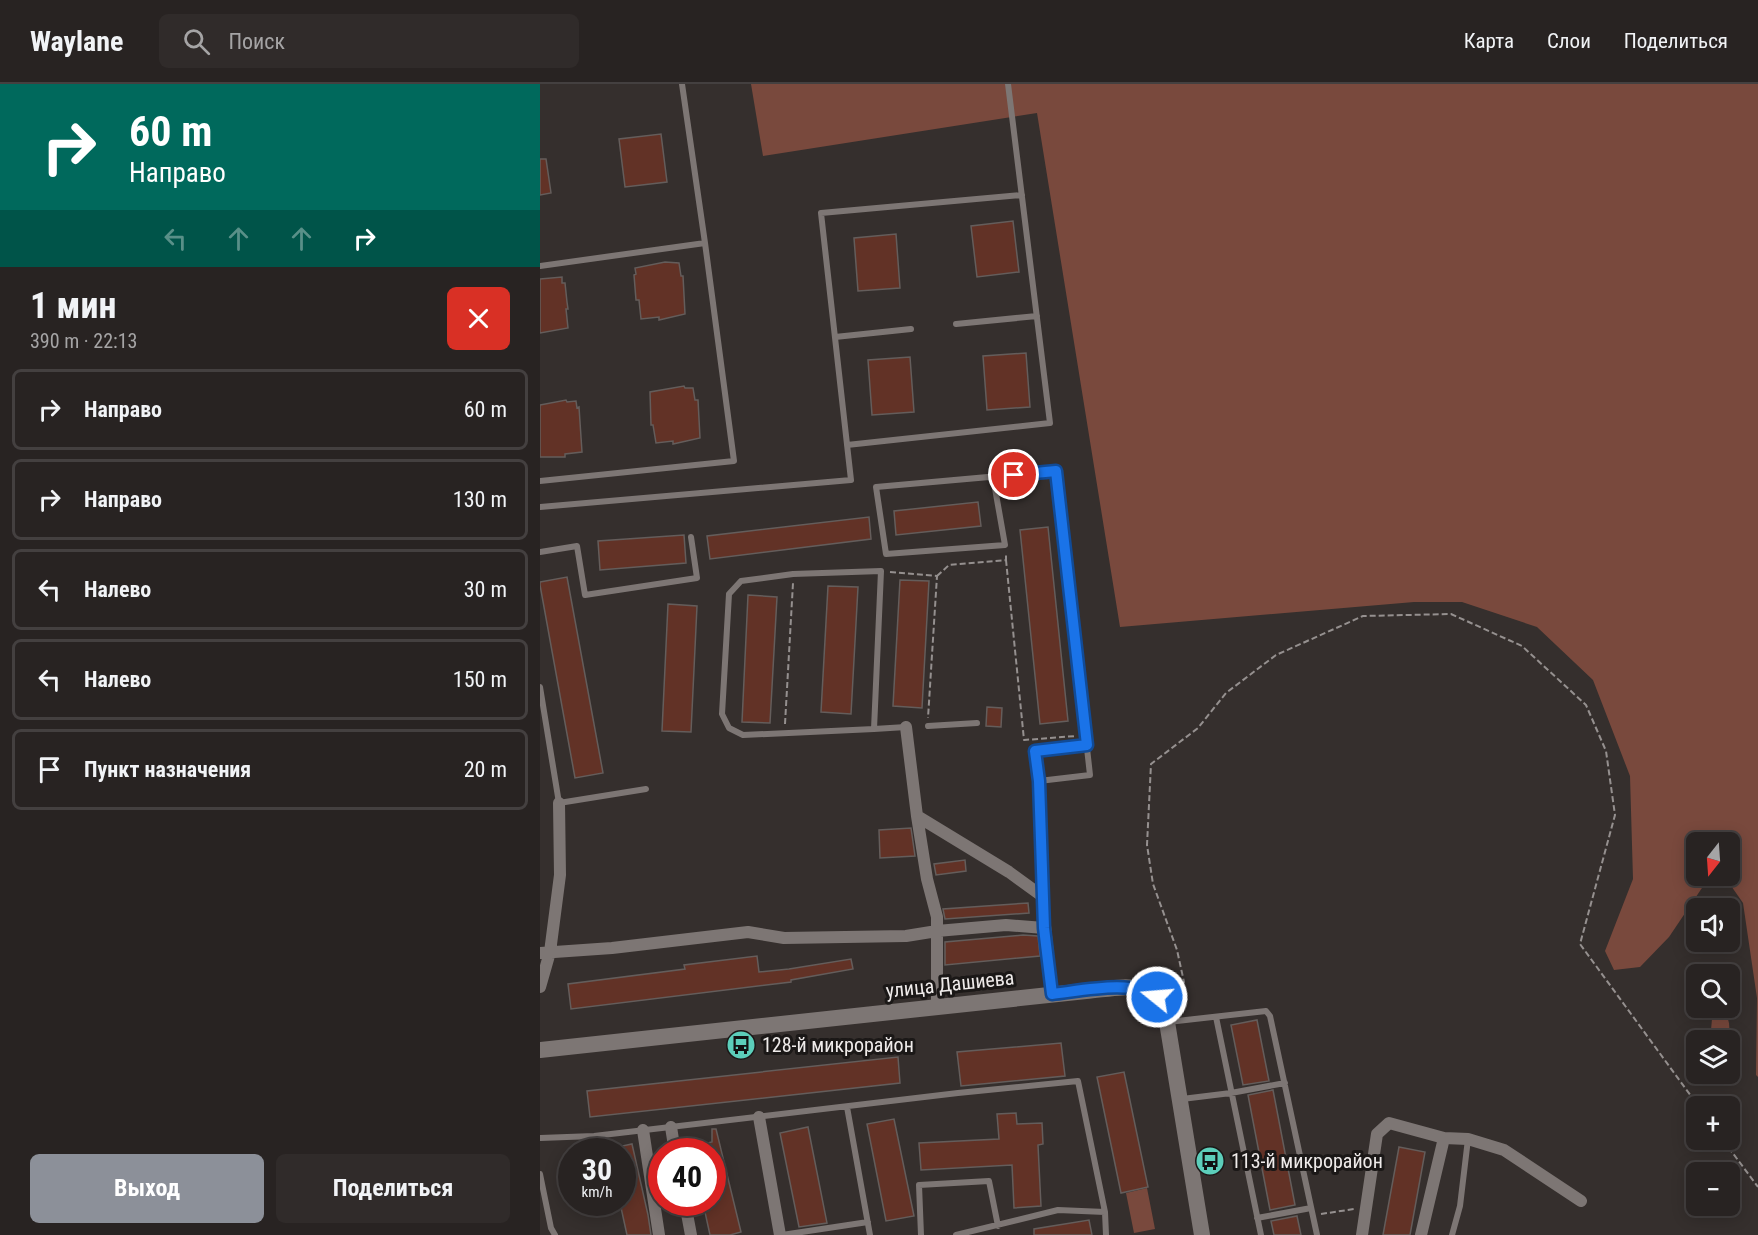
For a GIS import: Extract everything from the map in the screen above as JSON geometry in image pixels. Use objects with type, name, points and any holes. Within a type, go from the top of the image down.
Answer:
[{"type":"street","points":[[906,727],[927,879],[937,916],[937,1006]]},
{"type":"street","points":[[540,987],[560,875],[559,803]]},
{"type":"street","points":[[917,816],[1009,872],[1042,896],[1052,994]]},
{"type":"street","points":[[545,952],[612,948],[748,932],[795,938],[906,936],[1006,925],[1044,928]]},
{"type":"street","name":"улица Дашиева","points":[[540,1050],[1052,994],[1128,988],[1150,991]]},
{"type":"street","points":[[1150,991],[1164,1006],[1202,1235]]},
{"type":"street","points":[[759,1117],[781,1235]]},
{"type":"street","points":[[1362,1235],[1377,1134],[1389,1124],[1444,1138],[1468,1139],[1504,1150],[1581,1201]]},
{"type":"street","points":[[671,1127],[673,1138]]},
{"type":"street","points":[[643,1130],[659,1235]]},
{"type":"street","points":[[1420,1235],[1444,1138]]},
{"type":"street","points":[[687,1216],[691,1235]]},
{"type":"lane","points":[[540,481],[734,461],[682,84]]},
{"type":"lane","points":[[847,445],[1050,423],[1008,84]]},
{"type":"lane","points":[[540,507],[851,480],[821,213],[1022,195]]},
{"type":"lane","points":[[540,266],[705,243]]},
{"type":"lane","points":[[956,324],[1036,316]]},
{"type":"lane","points":[[835,337],[911,329]]},
{"type":"lane","points":[[993,477],[1005,545],[886,554],[876,487],[1056,471],[1090,775],[1039,781]]},
{"type":"lane","points":[[540,552],[577,546],[585,595],[697,578],[690,537]]},
{"type":"lane","points":[[874,729],[881,571],[793,574],[741,581],[729,594],[722,714],[729,728],[743,735],[874,729],[906,727]]},
{"type":"lane","points":[[540,687],[559,803],[646,789]]},
{"type":"lane","points":[[928,726],[977,723]]},
{"type":"lane","points":[[1042,896],[1039,781],[1035,751],[1087,745]]},
{"type":"lane","points":[[1167,1022],[1266,1011],[1270,1016],[1317,1235]]},
{"type":"lane","points":[[1216,1017],[1261,1235]]},
{"type":"lane","points":[[540,1138],[594,1136],[1078,1081],[1105,1212],[1106,1235]]},
{"type":"lane","points":[[1181,1099],[1285,1083]]},
{"type":"lane","points":[[847,1107],[870,1235]]},
{"type":"lane","points":[[1452,1235],[1460,1206],[1468,1139]]},
{"type":"lane","points":[[540,1174],[551,1228],[555,1235]]},
{"type":"lane","points":[[921,1235],[919,1185],[989,1181],[998,1226]]},
{"type":"lane","points":[[956,1235],[1058,1210],[1105,1212]]},
{"type":"lane","points":[[1257,1218],[1312,1212]]},
{"type":"lane","points":[[781,1235],[868,1222]]},
{"type":"path","points":[[1005,545],[1024,741],[1086,735]]},
{"type":"path","points":[[928,726],[938,576],[949,566],[1006,560]]},
{"type":"path","points":[[881,571],[938,576]]},
{"type":"path","points":[[785,733],[793,574]]},
{"type":"path","points":[[1150,991],[1184,981],[1177,950],[1151,874],[1147,845],[1150,764],[1198,728],[1226,693],[1276,655],[1363,616],[1451,614],[1522,646],[1586,705],[1606,751],[1615,814],[1580,944],[1691,1096]]},
{"type":"path","points":[[1730,1150],[1758,1187]]},
{"type":"path","points":[[1312,1212],[1366,1208]]},
{"type":"shaded area","points":[[751,84],[1758,84],[1758,1077],[1756,1075],[1757,998],[1743,903],[1731,886],[1740,886],[1740,832],[1686,832],[1686,886],[1703,886],[1695,898],[1686,898],[1686,912],[1669,937],[1640,967],[1614,970],[1605,951],[1633,879],[1630,776],[1593,680],[1537,627],[1462,602],[1414,602],[1120,627],[1037,113],[763,156]]},
{"type":"shaded area","points":[[1712,1018],[1728,1018],[1729,1030],[1711,1030]]},
{"type":"shaded area","points":[[1147,1188],[1155,1229],[1134,1233],[1126,1193]]},
{"type":"building","points":[[661,134],[667,182],[625,187],[619,139]]},
{"type":"building","points":[[540,159],[546,159],[551,193],[540,195]]},
{"type":"building","points":[[1013,221],[1019,272],[977,277],[971,226]]},
{"type":"building","points":[[896,234],[900,288],[858,291],[854,238]]},
{"type":"building","points":[[665,262],[679,263],[681,276],[683,276],[685,314],[659,320],[659,317],[641,319],[639,300],[636,300],[635,268]]},
{"type":"building","points":[[562,277],[562,283],[565,283],[568,328],[540,333],[540,279]]},
{"type":"building","points":[[1026,353],[1030,407],[987,410],[983,356]]},
{"type":"building","points":[[910,357],[914,412],[872,415],[868,360]]},
{"type":"building","points":[[684,386],[693,388],[695,400],[698,400],[700,438],[673,444],[673,441],[656,443],[653,425],[651,425],[650,392]]},
{"type":"building","points":[[566,400],[567,402],[576,401],[577,408],[579,407],[582,452],[565,454],[565,457],[540,457],[540,405]]},
{"type":"building","points":[[978,502],[981,526],[896,535],[894,511]]},
{"type":"building","points":[[869,517],[871,539],[710,559],[707,536]]},
{"type":"building","points":[[1048,527],[1068,721],[1040,724],[1020,530]]},
{"type":"building","points":[[684,535],[686,563],[600,570],[598,541]]},
{"type":"building","points":[[567,577],[603,773],[575,778],[540,585],[540,582]]},
{"type":"building","points":[[900,580],[929,581],[922,708],[893,706]]},
{"type":"building","points":[[828,586],[858,587],[851,714],[821,712]]},
{"type":"building","points":[[748,595],[777,597],[770,723],[742,722]]},
{"type":"building","points":[[668,604],[697,606],[691,732],[662,731]]},
{"type":"building","points":[[987,707],[1002,708],[1001,727],[986,726]]},
{"type":"building","points":[[911,828],[915,856],[880,858],[879,830]]},
{"type":"building","points":[[965,860],[966,871],[936,875],[934,864]]},
{"type":"building","points":[[1028,903],[1029,913],[945,919],[943,909]]},
{"type":"building","points":[[1023,935],[1038,936],[1040,956],[945,965],[945,942]]},
{"type":"building","points":[[757,956],[759,972],[851,959],[853,969],[791,980],[791,982],[571,1009],[568,984],[685,969],[684,965]]},
{"type":"building","points":[[1257,1020],[1269,1081],[1243,1085],[1231,1025]]},
{"type":"building","points":[[1061,1043],[1065,1076],[961,1086],[957,1052]]},
{"type":"building","points":[[898,1057],[900,1083],[590,1117],[587,1091]]},
{"type":"building","points":[[1124,1072],[1148,1187],[1121,1193],[1097,1077]]},
{"type":"building","points":[[1273,1090],[1295,1205],[1270,1210],[1248,1095]]},
{"type":"building","points":[[1016,1113],[1017,1124],[1042,1123],[1043,1144],[1038,1145],[1041,1206],[1014,1208],[1012,1165],[921,1170],[919,1143],[999,1139],[997,1114]]},
{"type":"building","points":[[894,1119],[914,1216],[886,1221],[867,1124]]},
{"type":"building","points":[[808,1127],[827,1223],[799,1227],[780,1133]]},
{"type":"building","points":[[712,1129],[716,1129],[718,1138],[712,1138]]},
{"type":"building","points":[[1399,1147],[1425,1152],[1410,1235],[1383,1235]]},
{"type":"building","points":[[636,1162],[651,1235],[627,1235],[623,1216],[636,1216]]},
{"type":"building","points":[[726,1170],[741,1232],[730,1235],[710,1235],[706,1216],[726,1216]]},
{"type":"building","points":[[1297,1216],[1301,1235],[1274,1235],[1271,1221]]},
{"type":"building","points":[[1089,1220],[1092,1235],[1034,1235],[1034,1229]]},
{"type":"place","name":"128-й микрорайон","points":[[741,1045]]},
{"type":"place","name":"113-й микрорайон","points":[[1210,1161]]},
{"type":"route","points":[[1014,475],[1056,471],[1087,745],[1035,751],[1039,781],[1044,928],[1052,994],[1139,988],[1150,991],[1157,997]]}]
